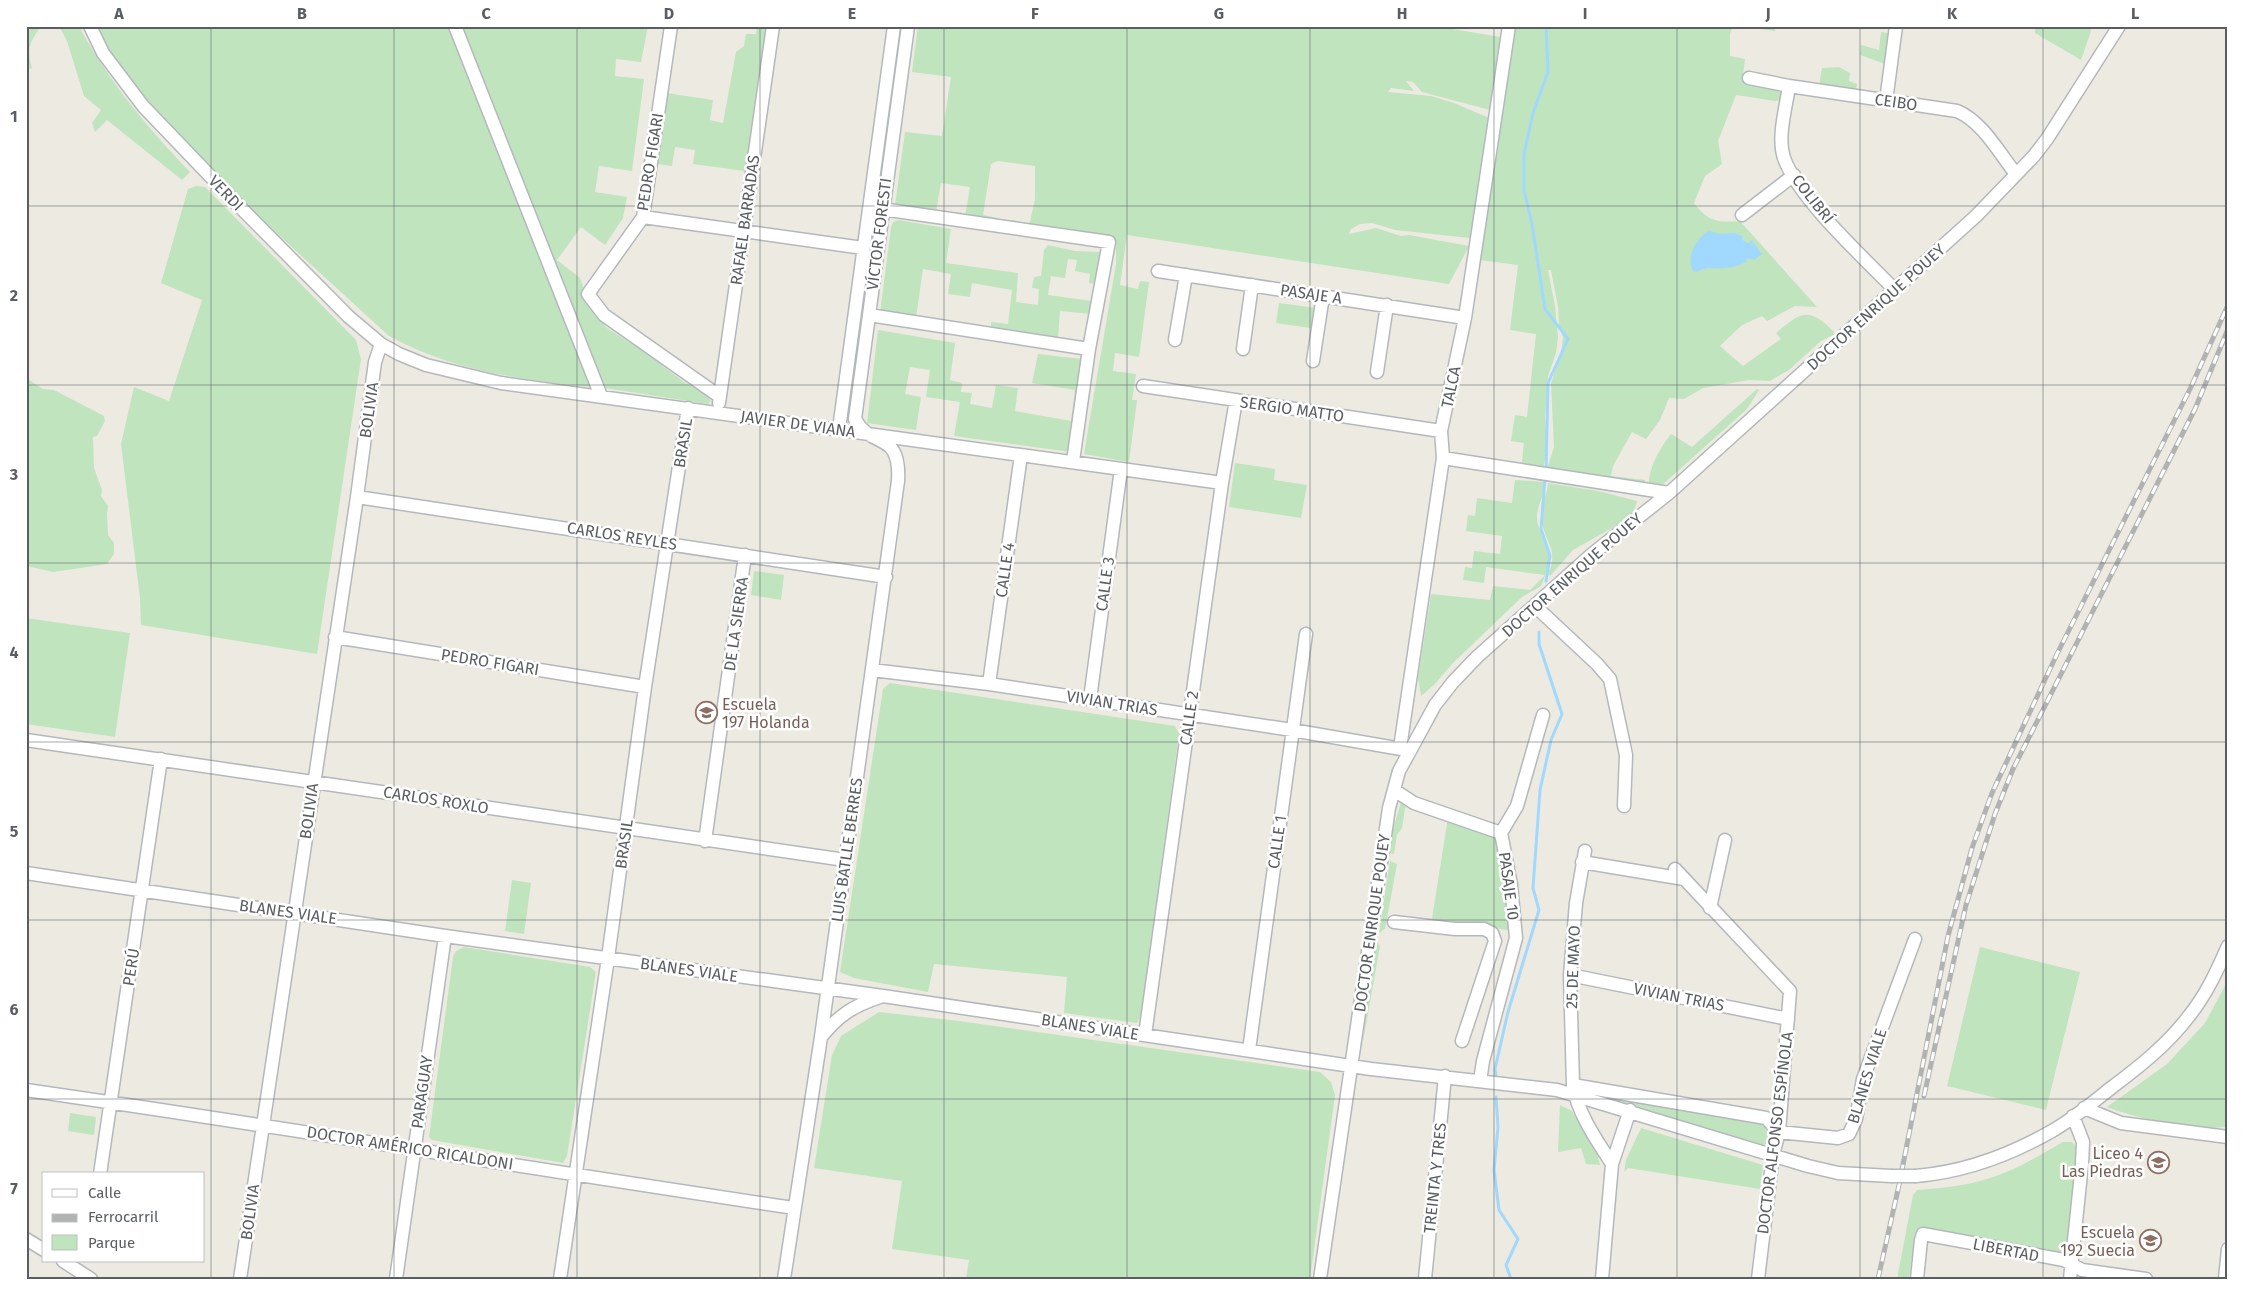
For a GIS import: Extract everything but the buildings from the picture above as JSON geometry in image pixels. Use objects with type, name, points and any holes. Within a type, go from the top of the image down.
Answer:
[{"type":"street","name":"VERDI","points":[[90,26],[103,53],[143,106],[318,287],[381,344]]},
{"type":"street","points":[[455,26],[601,396]]},
{"type":"street","name":"PEDRO FIGARI","points":[[671,26],[643,216],[588,294],[604,315],[719,396]]},
{"type":"street","name":"RAFAEL BARRADAS","points":[[718,413],[773,26]]},
{"type":"street","name":"VÍCTOR FORESTI","points":[[839,429],[894,26]]},
{"type":"street","name":"VÍCTOR FORESTI","points":[[871,434],[862,429],[855,418],[908,26]]},
{"type":"street","name":"TALCA","points":[[1405,749],[1443,458],[1441,431],[1465,318],[1509,26]]},
{"type":"street","points":[[1886,101],[1896,26]]},
{"type":"street","points":[[2107,26],[2108,43]]},
{"type":"street","name":"DOCTOR ENRIQUE POUEY","points":[[1320,1279],[1385,828],[1405,749],[1453,682],[1477,657],[1591,555],[1669,492],[1976,216],[2033,156],[2063,117],[2119,26]]},
{"type":"street","name":"CEIBO","points":[[1748,78],[1789,86],[1957,111],[1970,116],[2016,174]]},
{"type":"street","name":"COLIBRÍ","points":[[1789,86],[1781,143],[1784,158],[1808,198],[1895,290]]},
{"type":"street","points":[[1742,215],[1794,175]]},
{"type":"street","points":[[882,209],[1109,242],[1089,350],[1073,461]]},
{"type":"street","points":[[643,216],[863,248]]},
{"type":"street","name":"PASAJE A","points":[[1158,271],[1465,318]]},
{"type":"street","points":[[1175,340],[1186,275]]},
{"type":"street","points":[[1243,349],[1252,285]]},
{"type":"street","points":[[1313,361],[1323,296]]},
{"type":"street","points":[[1377,372],[1387,305]]},
{"type":"street","points":[[869,315],[1089,350]]},
{"type":"street","name":"JAVIER DE VIANA","points":[[381,344],[426,365],[501,383],[1222,483]]},
{"type":"street","name":"BOLIVIA","points":[[244,1278],[262,1126],[357,497],[375,362],[381,344]]},
{"type":"street","name":"SERGIO MATTO","points":[[1142,386],[1441,431]]},
{"type":"street","name":"CALLE 2","points":[[1145,1035],[1222,483],[1236,400]]},
{"type":"street","name":"BRASIL","points":[[560,1279],[574,1175],[608,958],[645,687],[688,408]]},
{"type":"street","name":"LUIS BATLLE BERRES","points":[[784,1279],[821,1037],[898,481],[898,459],[891,446],[871,434]]},
{"type":"street","name":"CALLE 4","points":[[989,684],[1021,455]]},
{"type":"street","points":[[1443,458],[1669,492]]},
{"type":"street","name":"CALLE 3","points":[[1090,700],[1121,469]]},
{"type":"street","name":"CARLOS REYLES","points":[[357,497],[667,542],[886,578]]},
{"type":"street","name":"DE LA SIERRA","points":[[705,841],[745,555]]},
{"type":"street","points":[[1535,606],[1598,664],[1610,680],[1626,755],[1624,806]]},
{"type":"street","name":"CALLE 1","points":[[1249,1050],[1306,634]]},
{"type":"street","name":"PEDRO FIGARI","points":[[335,637],[645,687]]},
{"type":"street","name":"VIVIAN TRIAS","points":[[872,670],[989,684],[1405,749]]},
{"type":"street","name":"PASAJE 10","points":[[1480,1081],[1483,1061],[1516,938],[1511,885],[1501,833],[1517,806],[1543,715]]},
{"type":"street","name":"CARLOS ROXLO","points":[[26,740],[845,860]]},
{"type":"street","name":"PERÚ","points":[[100,1172],[161,760]]},
{"type":"street","points":[[1394,790],[1414,803],[1501,833]]},
{"type":"street","points":[[1710,908],[1726,840]]},
{"type":"street","name":"DOCTOR ALFONSO ESPÍNOLA","points":[[1584,856],[1680,874],[1710,908],[1790,990],[1779,1132],[1773,1155],[1758,1279]]},
{"type":"street","name":"25 DE MAYO","points":[[1584,856],[1576,903],[1570,975],[1573,1089],[1599,1145],[1612,1164]]},
{"type":"street","name":"BLANES VIALE","points":[[26,873],[445,936],[827,990],[883,996],[1352,1066],[1480,1081],[1573,1089]]},
{"type":"street","points":[[1394,922],[1454,929],[1484,928],[1492,933],[1495,941],[1462,1041]]},
{"type":"street","name":"PARAGUAY","points":[[396,1279],[445,936]]},
{"type":"street","name":"BLANES VIALE","points":[[1779,1132],[1838,1138],[1849,1134],[1856,1119],[1865,1071],[1915,939]]},
{"type":"street","points":[[1573,1089],[1630,1110],[1773,1155],[1838,1173],[1916,1176],[1959,1170],[1986,1161],[2038,1138],[2079,1112],[2144,1062],[2174,1034],[2189,1016],[2211,984],[2228,946]]},
{"type":"street","name":"VIVIAN TRIAS","points":[[1570,975],[1788,1019]]},
{"type":"street","points":[[821,1037],[844,1013],[883,996]]},
{"type":"street","name":"TREINTA Y TRES","points":[[1425,1279],[1445,1076]]},
{"type":"street","points":[[1573,1089],[1766,1118],[1779,1132]]},
{"type":"street","name":"DOCTOR AMÉRICO RICALDONI","points":[[26,1090],[414,1148],[574,1175],[794,1208]]},
{"type":"street","points":[[1602,1279],[1612,1164],[1630,1110]]},
{"type":"street","points":[[2079,1112],[2121,1122],[2228,1137]]},
{"type":"street","points":[[2070,1279],[2082,1164],[2083,1142],[2079,1112]]},
{"type":"street","name":"LIBERTAD","points":[[1917,1279],[1921,1240],[1924,1234],[2064,1260],[2082,1270],[2146,1279]]},
{"type":"street","points":[[26,1239],[42,1249]]},
{"type":"street","points":[[2225,1279],[2228,1249]]},
{"type":"street","points":[[64,1262],[86,1277],[88,1262]]},
{"type":"green space","points":[[26,26],[41,26],[30,46],[29,56],[32,68],[26,70]]},
{"type":"green space","points":[[59,26],[79,26],[116,85],[159,138],[190,172],[182,180],[107,120],[95,132],[92,123],[101,110],[84,96],[67,41]]},
{"type":"green space","points":[[91,26],[450,26],[594,387],[514,377],[463,366],[413,348],[389,336],[154,121]]},
{"type":"green space","points":[[461,26],[648,26],[641,62],[616,59],[615,76],[644,79],[632,171],[599,166],[595,192],[627,197],[623,218],[605,245],[581,227],[557,260],[580,278],[592,310],[607,328],[646,353],[685,383],[703,391],[711,401],[708,404],[605,388]]},
{"type":"green space","points":[[757,26],[768,26],[745,171],[693,164],[695,150],[675,147],[672,166],[657,164],[666,93],[713,100],[710,120],[723,123],[736,52],[744,46],[746,34],[756,34]]},
{"type":"green space","points":[[893,26],[902,26],[850,414],[846,419]]},
{"type":"green space","points":[[918,26],[1434,26],[1501,37],[1490,110],[1422,92],[1413,82],[1406,81],[1414,91],[1391,88],[1388,92],[1431,96],[1454,103],[1489,118],[1470,238],[1395,230],[1372,223],[1360,224],[1351,229],[1349,234],[1376,228],[1401,236],[1409,235],[1469,246],[1449,284],[1127,235],[1120,285],[1138,289],[1140,281],[1149,282],[1139,357],[1115,353],[1113,371],[1136,374],[1132,400],[1137,400],[1129,462],[1084,454],[1116,264],[1116,243],[1112,238],[1011,223],[1013,220],[1026,224],[1030,222],[1035,199],[1035,166],[998,161],[991,164],[983,215],[998,218],[1001,222],[965,217],[970,187],[941,183],[936,212],[895,206],[905,132],[942,136],[951,77],[912,72]]},
{"type":"green space","points":[[1513,26],[1733,26],[1730,34],[1730,56],[1745,59],[1743,76],[1753,83],[1776,90],[1787,97],[1785,100],[1775,101],[1736,95],[1718,141],[1722,164],[1705,176],[1694,203],[1704,214],[1714,220],[1725,222],[1740,221],[1817,307],[1795,306],[1767,321],[1762,316],[1742,325],[1720,346],[1743,366],[1781,339],[1776,333],[1799,316],[1805,315],[1812,316],[1825,324],[1834,332],[1833,335],[1821,341],[1789,370],[1770,381],[1749,380],[1703,388],[1684,399],[1669,398],[1660,420],[1646,439],[1632,432],[1613,466],[1611,476],[1645,480],[1642,488],[1547,469],[1554,447],[1551,383],[1561,354],[1563,338],[1559,325],[1558,307],[1551,270],[1548,270],[1555,306],[1558,337],[1556,353],[1548,376],[1545,417],[1548,452],[1544,462],[1544,473],[1521,470],[1524,443],[1511,441],[1515,415],[1527,417],[1536,334],[1510,330],[1518,265],[1479,260]]},
{"type":"green space","points":[[1737,26],[1776,26],[1775,31]]},
{"type":"green space","points":[[2035,26],[2090,26],[2091,31],[2081,60],[2035,33]]},
{"type":"green space","points":[[1881,32],[1892,34],[1888,65],[1860,55],[1861,45],[1879,50]]},
{"type":"green space","points":[[1839,67],[1850,73],[1849,81],[1857,84],[1855,99],[1818,93],[1822,68]]},
{"type":"green space","points":[[196,186],[205,187],[356,340],[361,359],[317,654],[141,625],[140,598],[121,444],[134,387],[169,401],[202,300],[161,283],[188,189]]},
{"type":"green space","points":[[898,220],[951,229],[946,263],[1018,273],[1016,302],[1038,305],[1039,289],[1032,288],[1034,277],[1041,276],[1044,250],[1048,245],[1075,251],[1100,252],[1102,256],[1098,284],[1089,283],[1090,274],[1075,271],[1077,260],[1068,259],[1065,278],[1051,276],[1048,295],[1092,301],[1091,314],[1060,311],[1058,338],[991,330],[991,322],[1008,324],[1012,290],[972,283],[970,297],[948,294],[951,274],[923,269],[916,317],[880,313],[891,228],[893,222]]},
{"type":"green space","points":[[1279,303],[1316,308],[1318,329],[1276,323]]},
{"type":"green space","points":[[878,330],[955,343],[950,380],[962,383],[961,392],[972,393],[970,404],[992,408],[996,385],[1018,388],[1015,411],[1071,421],[1075,390],[1032,383],[1038,354],[1082,359],[1070,452],[954,436],[960,402],[926,397],[930,370],[910,367],[905,394],[921,397],[916,430],[867,423]]},
{"type":"green space","points":[[26,378],[43,389],[54,390],[104,416],[105,421],[97,436],[93,437],[94,468],[102,490],[101,496],[108,506],[108,535],[114,543],[114,554],[107,564],[53,572],[26,566]]},
{"type":"green space","points":[[1757,389],[1759,390],[1747,409],[1660,487],[1649,487],[1650,473],[1671,434],[1692,447]]},
{"type":"green space","points":[[1235,463],[1275,469],[1274,480],[1307,485],[1301,518],[1229,507]]},
{"type":"green space","points":[[1515,480],[1544,482],[1537,517],[1538,526],[1549,551],[1549,560],[1545,575],[1486,567],[1484,583],[1463,580],[1465,567],[1472,568],[1474,551],[1500,554],[1502,536],[1466,531],[1468,515],[1475,516],[1477,498],[1512,503]]},
{"type":"green space","points":[[1548,483],[1598,491],[1637,501],[1633,514],[1628,519],[1573,550],[1550,576],[1548,574],[1552,556],[1542,523],[1543,506]]},
{"type":"green space","points":[[754,571],[784,575],[781,600],[751,595]]},
{"type":"green space","points":[[1545,575],[1541,586],[1522,597],[1421,696],[1418,678],[1431,594],[1490,600],[1493,586],[1530,590]]},
{"type":"green space","points":[[26,618],[130,633],[115,737],[26,724]]},
{"type":"green space","points":[[890,683],[1175,726],[1179,734],[1141,1016],[1137,1023],[1064,1013],[1067,977],[934,964],[928,992],[854,978],[840,972],[883,689]]},
{"type":"green space","points":[[1402,799],[1406,802],[1402,828],[1397,835],[1394,854],[1390,853],[1390,839]]},
{"type":"green space","points":[[1448,817],[1496,835],[1514,931],[1432,919]]},
{"type":"green space","points":[[1390,861],[1397,864],[1385,929],[1379,933]]},
{"type":"green space","points":[[512,880],[531,883],[524,934],[505,931]]},
{"type":"green space","points":[[1376,940],[1380,946],[1361,1053]]},
{"type":"green space","points":[[464,947],[590,967],[596,972],[567,1156],[563,1163],[432,1140],[429,1137],[453,957],[456,951]]},
{"type":"green space","points":[[1980,947],[2080,972],[2046,1110],[1947,1086]]},
{"type":"green space","points":[[2228,980],[2228,1127],[2199,1127],[2166,1123],[2134,1116],[2107,1107],[2167,1064],[2205,1023]]},
{"type":"green space","points":[[879,1012],[959,1021],[1320,1072],[1331,1082],[1335,1095],[1310,1279],[966,1279],[969,1260],[892,1249],[902,1181],[814,1168],[832,1055],[841,1036]]},
{"type":"green space","points":[[1584,1092],[1769,1123],[1771,1138],[1768,1144],[1762,1145],[1591,1097]]},
{"type":"green space","points":[[1560,1105],[1572,1111],[1597,1153],[1600,1165],[1586,1164],[1581,1148],[1558,1152]]},
{"type":"green space","points":[[70,1113],[96,1117],[94,1135],[68,1131]]},
{"type":"green space","points":[[1641,1128],[1763,1165],[1760,1189],[1628,1168],[1624,1172],[1626,1160]]},
{"type":"green space","points":[[2063,1142],[2072,1142],[2078,1148],[2066,1249],[2058,1254],[1919,1230],[1915,1234],[1909,1279],[1897,1279],[1913,1195],[1917,1190],[1963,1185],[2000,1175]]},
{"type":"water","points":[[1709,231],[1719,234],[1734,233],[1743,236],[1742,240],[1749,243],[1751,240],[1762,254],[1754,260],[1747,258],[1746,262],[1737,266],[1708,268],[1694,272],[1690,261],[1693,249],[1700,238]]},
{"type":"waterway","points":[[1546,26],[1548,72],[1533,113],[1524,154],[1524,190],[1532,224],[1545,309],[1568,339],[1548,383],[1546,470]]},
{"type":"waterway","points":[[1545,478],[1541,529],[1550,556],[1546,581]]},
{"type":"waterway","points":[[1496,1076],[1495,1069],[1508,1012],[1539,910],[1533,888],[1540,790],[1551,740],[1562,714],[1539,644],[1539,632]]},
{"type":"waterway","points":[[1496,1097],[1498,1127],[1494,1170],[1499,1210],[1518,1239],[1506,1265],[1511,1279]]},
{"type":"railway","points":[[1878,1279],[1899,1185],[1948,936],[1972,848],[1992,793],[2057,654],[2190,389],[2228,305]]},
{"type":"railway","points":[[1924,1096],[1966,905],[1995,814],[2013,769],[2195,409],[2228,329]]},
{"type":"place","name":"Escuela 197 Holanda","points":[[706,713]]},
{"type":"place","name":"Liceo 4 Las Piedras","points":[[2159,1162]]},
{"type":"place","name":"Escuela 192 Suecia","points":[[2151,1241]]}]
